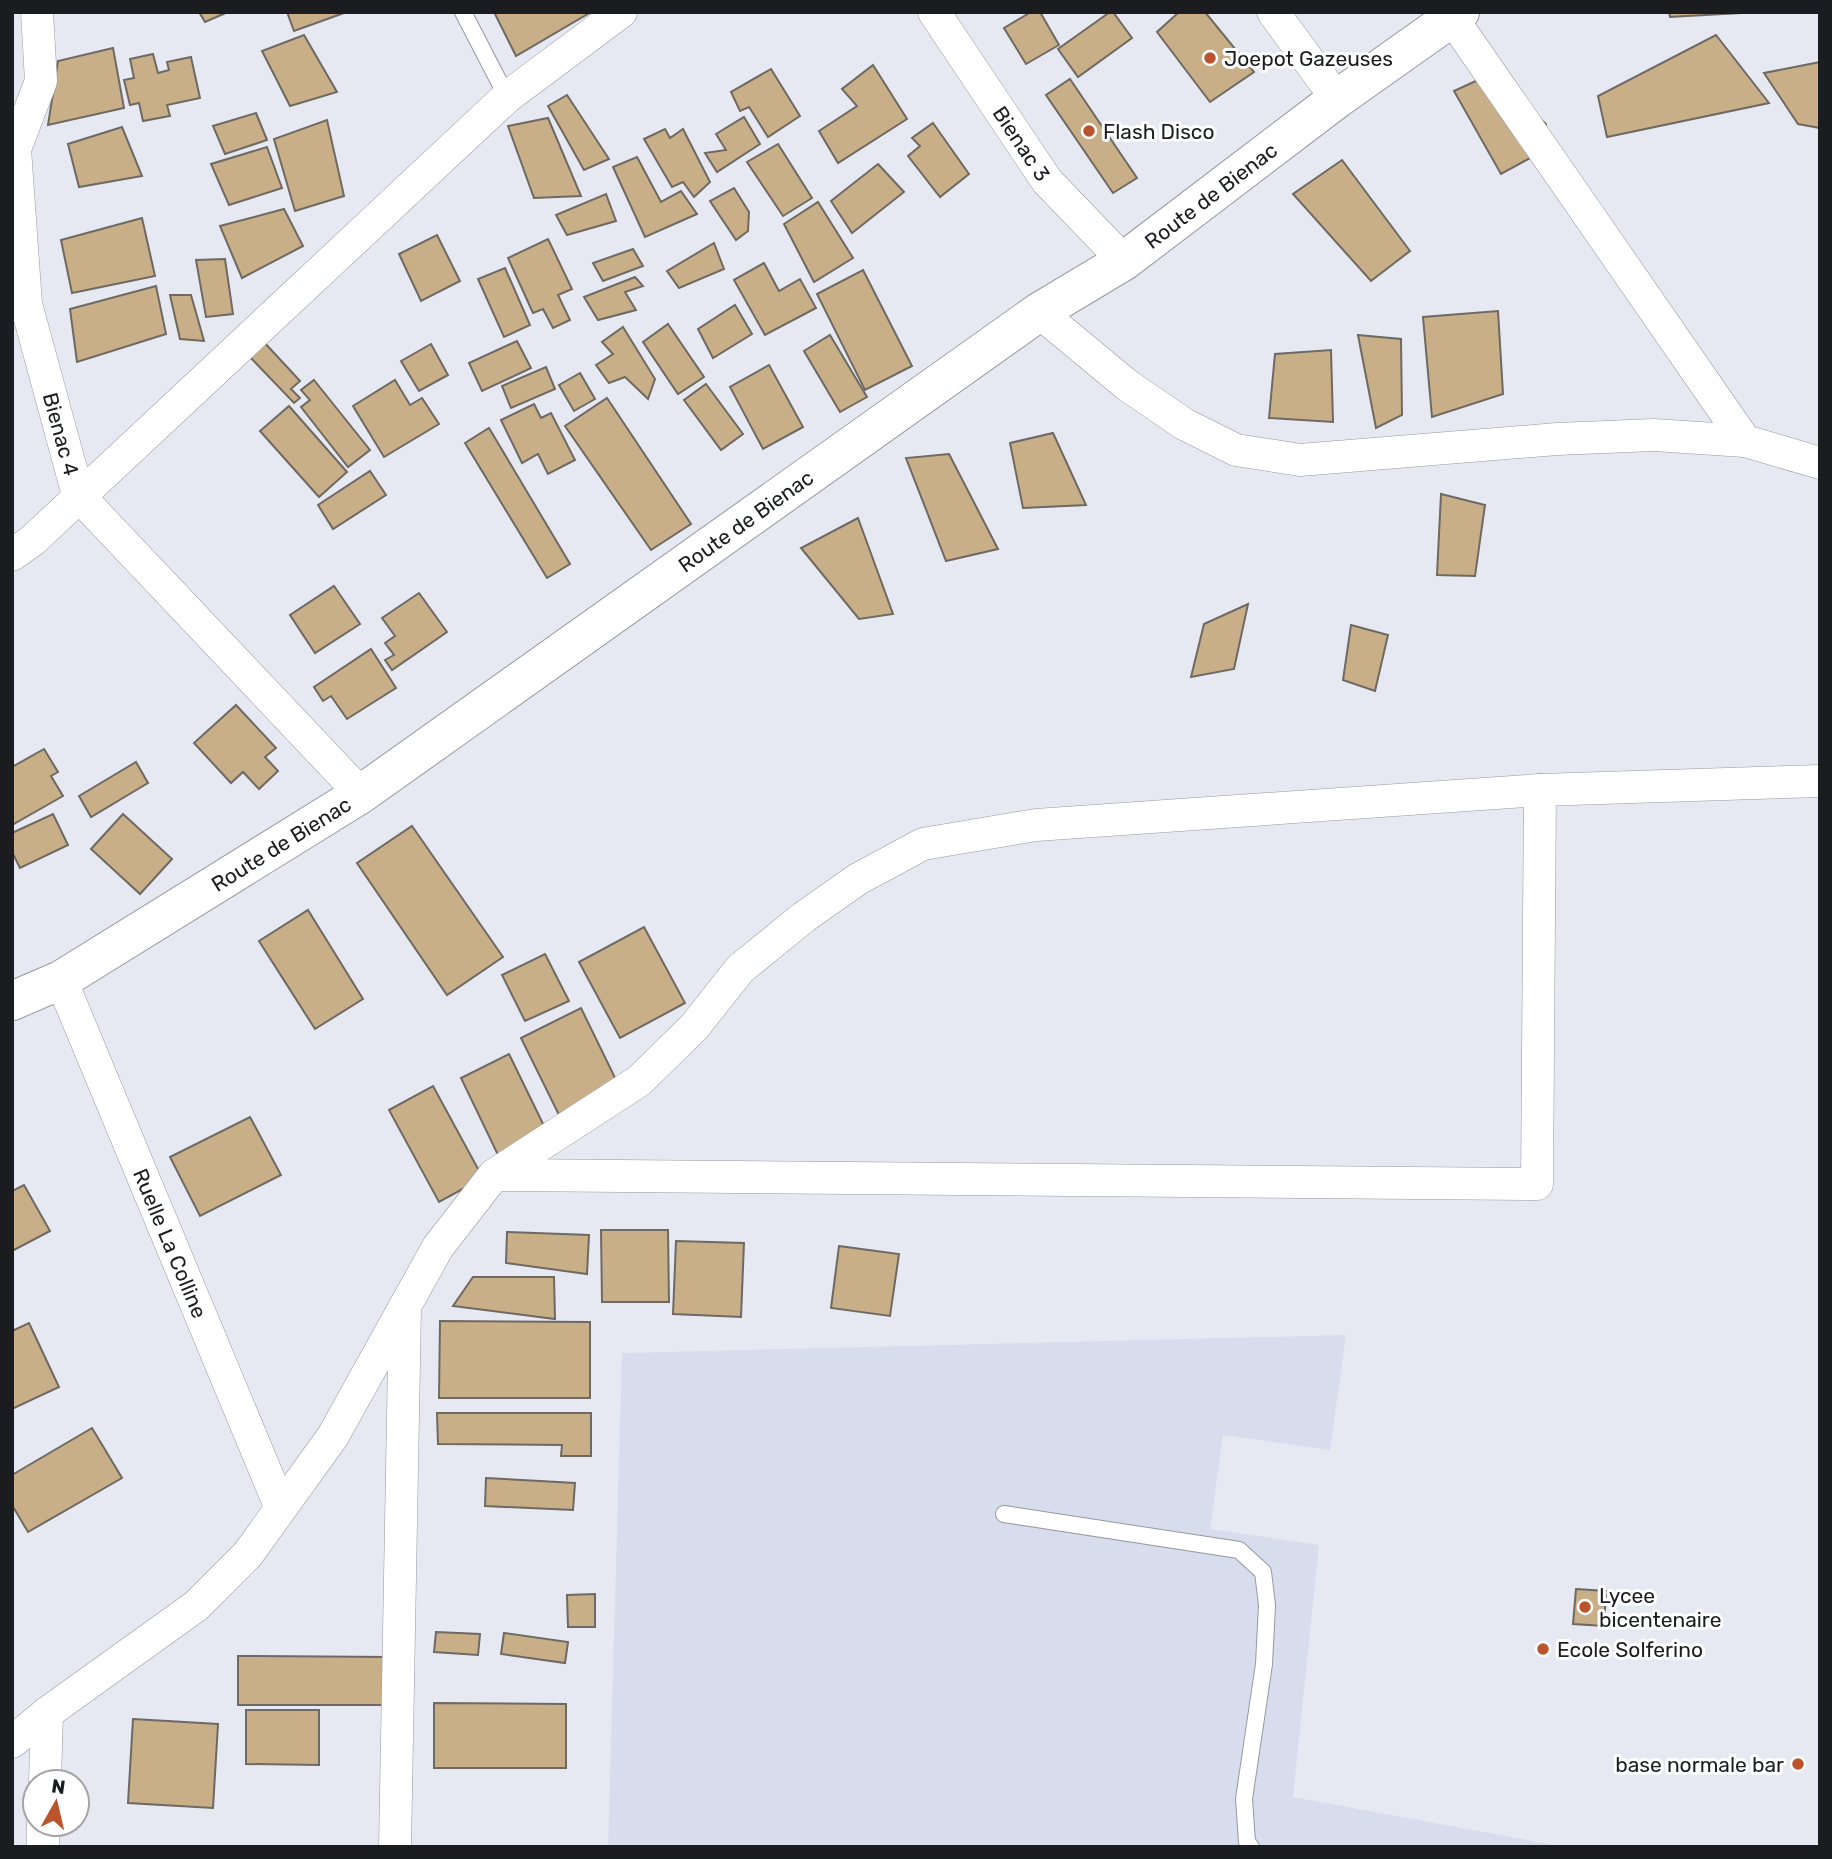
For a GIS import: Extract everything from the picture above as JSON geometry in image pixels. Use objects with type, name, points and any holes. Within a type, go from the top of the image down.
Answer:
[{"type":"main road","name":"Route de Bienac","points":[[12,1001],[61,980],[361,794],[1039,312],[1124,261],[1337,99],[1456,15]]},
{"type":"street","name":"Bienac 4","points":[[37,12],[41,81],[13,149],[26,304],[79,495],[361,794]]},
{"type":"street","points":[[12,555],[507,97],[621,12]]},
{"type":"street","name":"Bienac 3","points":[[934,12],[1046,181],[1124,261]]},
{"type":"street","points":[[1273,12],[1337,99]]},
{"type":"street","points":[[1456,15],[1745,441]]},
{"type":"street","points":[[1039,312],[1127,386],[1184,424],[1236,450],[1300,460],[1557,439],[1654,435],[1745,441],[1820,463]]},
{"type":"street","points":[[12,1742],[47,1713],[196,1606],[248,1554],[333,1436],[438,1247],[494,1175],[639,1081],[695,1026],[740,969],[858,879],[923,844],[1036,825],[1540,790],[1820,781]]},
{"type":"street","points":[[494,1175],[1538,1184],[1540,790]]},
{"type":"street","name":"Ruelle La Colline","points":[[61,980],[280,1506]]},
{"type":"street","points":[[396,1847],[405,1303]]},
{"type":"street","points":[[45,1768],[47,1713]]},
{"type":"lane","points":[[463,12],[507,97]]},
{"type":"lane","points":[[1004,1514],[1239,1550],[1263,1572],[1267,1605],[1264,1664],[1244,1799],[1247,1842],[1251,1847]]},
{"type":"shaded area","points":[[1346,1335],[1330,1450],[1223,1435],[1210,1529],[1319,1545],[1293,1797],[1565,1847],[608,1847],[622,1353]]},
{"type":"building","points":[[199,12],[228,12],[205,22]]},
{"type":"building","points":[[287,12],[344,12],[344,13],[294,31]]},
{"type":"building","points":[[494,12],[591,12],[516,56]]},
{"type":"building","points":[[1031,12],[1040,12],[1059,45],[1026,64],[1004,28]]},
{"type":"building","points":[[1113,12],[1132,38],[1078,77],[1058,49]]},
{"type":"building","points":[[1179,12],[1205,12],[1254,72],[1210,102],[1157,32]]},
{"type":"building","points":[[1669,12],[1760,12],[1670,17]]},
{"type":"building","points":[[304,35],[337,92],[290,106],[262,51]]},
{"type":"building","points":[[1716,35],[1769,103],[1607,137],[1598,96]]},
{"type":"building","points":[[113,48],[124,108],[48,125],[58,61]]},
{"type":"building","points":[[153,54],[158,73],[169,70],[167,62],[191,57],[200,98],[167,105],[170,116],[143,121],[139,103],[130,105],[124,80],[134,78],[130,59]]},
{"type":"building","points":[[1820,62],[1820,128],[1798,124],[1764,73]]},
{"type":"building","points":[[873,65],[907,119],[838,163],[819,131],[857,106],[842,89]]},
{"type":"building","points":[[771,69],[800,116],[768,137],[749,107],[740,111],[731,92]]},
{"type":"building","points":[[1491,74],[1546,124],[1541,152],[1501,174],[1454,91]]},
{"type":"building","points":[[1070,79],[1137,178],[1113,193],[1046,95]]},
{"type":"building","points":[[567,95],[609,159],[584,170],[548,106]]},
{"type":"building","points":[[256,113],[267,140],[225,154],[213,126]]},
{"type":"building","points":[[744,117],[760,144],[717,172],[705,153],[726,150],[716,134]]},
{"type":"building","points":[[548,118],[581,196],[534,198],[508,126]]},
{"type":"building","points":[[327,120],[344,196],[295,211],[274,139]]},
{"type":"building","points":[[933,123],[969,174],[940,197],[908,156],[920,146],[912,138]]},
{"type":"building","points":[[122,127],[142,176],[79,187],[68,144]]},
{"type":"building","points":[[665,129],[670,138],[683,129],[710,182],[694,197],[683,182],[672,187],[644,139]]},
{"type":"building","points":[[778,144],[812,198],[783,216],[747,162]]},
{"type":"building","points":[[267,147],[282,188],[229,205],[211,164]]},
{"type":"building","points":[[637,157],[661,202],[681,191],[697,214],[645,237],[613,167]]},
{"type":"building","points":[[1342,160],[1410,251],[1371,281],[1293,194]]},
{"type":"building","points":[[878,164],[904,192],[852,233],[831,201]]},
{"type":"building","points":[[734,188],[749,212],[748,231],[736,240],[710,201]]},
{"type":"building","points":[[606,194],[616,221],[567,235],[556,215]]},
{"type":"building","points":[[818,202],[853,258],[814,282],[784,224]]},
{"type":"building","points":[[284,209],[303,246],[242,278],[220,226]]},
{"type":"building","points":[[142,218],[155,276],[72,293],[61,240]]},
{"type":"building","points":[[437,235],[460,281],[421,301],[399,254]]},
{"type":"building","points":[[548,239],[572,289],[558,295],[570,320],[553,328],[543,309],[533,313],[508,258]]},
{"type":"building","points":[[714,243],[724,269],[679,288],[667,271]]},
{"type":"building","points":[[633,249],[643,266],[603,281],[593,263]]},
{"type":"building","points":[[225,259],[233,314],[206,317],[196,260]]},
{"type":"building","points":[[764,263],[779,291],[800,279],[816,308],[765,335],[734,280]]},
{"type":"building","points":[[505,268],[530,325],[504,337],[478,279]]},
{"type":"building","points":[[863,270],[912,366],[865,390],[817,294]]},
{"type":"building","points":[[635,277],[643,286],[625,292],[636,310],[598,320],[584,297]]},
{"type":"building","points":[[156,286],[166,334],[77,362],[70,309]]},
{"type":"building","points":[[170,295],[191,295],[204,341],[180,339]]},
{"type":"building","points":[[735,305],[752,334],[713,358],[698,329]]},
{"type":"building","points":[[1498,311],[1503,394],[1432,417],[1423,317]]},
{"type":"building","points":[[668,324],[704,377],[678,394],[643,342]]},
{"type":"building","points":[[623,327],[655,379],[648,399],[625,377],[609,383],[596,365],[613,354],[602,342]]},
{"type":"building","points":[[830,335],[867,397],[840,412],[804,351]]},
{"type":"building","points":[[1358,335],[1401,339],[1402,415],[1376,428]]},
{"type":"building","points":[[263,341],[300,381],[291,389],[300,398],[294,403],[248,355]]},
{"type":"building","points":[[517,341],[531,368],[482,391],[469,363]]},
{"type":"building","points":[[431,344],[448,375],[419,391],[401,361]]},
{"type":"building","points":[[1331,350],[1333,422],[1269,418],[1275,354]]},
{"type":"building","points":[[769,365],[803,427],[763,449],[730,387]]},
{"type":"building","points":[[546,367],[555,389],[511,408],[502,386]]},
{"type":"building","points":[[580,373],[595,399],[574,411],[559,385]]},
{"type":"building","points":[[314,380],[370,450],[348,467],[301,407],[310,400],[301,390]]},
{"type":"building","points":[[395,380],[410,405],[422,398],[439,424],[384,457],[353,406]]},
{"type":"building","points":[[706,384],[743,434],[721,450],[684,400]]},
{"type":"building","points":[[607,398],[691,524],[651,550],[565,426]]},
{"type":"building","points":[[534,404],[541,418],[551,413],[575,460],[548,474],[538,454],[522,463],[501,420]]},
{"type":"building","points":[[289,406],[347,472],[319,497],[260,431]]},
{"type":"building","points":[[489,428],[570,564],[547,578],[465,443]]},
{"type":"building","points":[[1053,433],[1086,505],[1023,508],[1010,443]]},
{"type":"building","points":[[949,454],[998,549],[946,561],[906,458]]},
{"type":"building","points":[[370,471],[386,495],[333,529],[318,505]]},
{"type":"building","points":[[1441,494],[1485,505],[1475,576],[1437,575]]},
{"type":"building","points":[[858,518],[893,614],[859,619],[801,548]]},
{"type":"building","points":[[334,586],[360,624],[315,653],[290,615]]},
{"type":"building","points":[[419,593],[447,632],[392,670],[385,660],[394,655],[385,643],[395,636],[382,618]]},
{"type":"building","points":[[1248,604],[1234,669],[1191,677],[1204,624]]},
{"type":"building","points":[[1351,625],[1388,635],[1375,691],[1343,680]]},
{"type":"building","points":[[371,649],[396,688],[347,719],[331,696],[323,701],[314,687]]},
{"type":"building","points":[[236,705],[276,748],[265,757],[278,771],[259,789],[243,772],[231,783],[194,743]]},
{"type":"building","points":[[44,749],[58,772],[51,776],[63,796],[12,825],[12,767]]},
{"type":"building","points":[[136,762],[148,783],[91,817],[79,796]]},
{"type":"building","points":[[53,814],[68,845],[20,868],[12,852],[12,833]]},
{"type":"building","points":[[123,814],[172,859],[140,894],[91,849]]},
{"type":"building","points":[[412,826],[503,957],[447,995],[357,863]]},
{"type":"building","points":[[308,910],[363,999],[315,1029],[259,941]]},
{"type":"building","points":[[644,927],[685,1003],[620,1038],[579,962]]},
{"type":"building","points":[[545,954],[569,1001],[525,1021],[502,975]]},
{"type":"building","points":[[581,1008],[620,1088],[560,1117],[521,1038]]},
{"type":"building","points":[[509,1054],[547,1132],[498,1155],[461,1078]]},
{"type":"building","points":[[433,1086],[483,1178],[439,1202],[389,1110]]},
{"type":"building","points":[[250,1117],[281,1175],[200,1216],[170,1157]]},
{"type":"building","points":[[24,1185],[50,1231],[12,1251],[12,1191]]},
{"type":"building","points":[[601,1230],[668,1230],[669,1302],[602,1302]]},
{"type":"building","points":[[507,1232],[589,1235],[587,1274],[506,1263]]},
{"type":"building","points":[[676,1241],[744,1243],[741,1317],[673,1314]]},
{"type":"building","points":[[839,1246],[899,1254],[890,1316],[831,1308]]},
{"type":"building","points":[[473,1277],[554,1277],[555,1319],[453,1306]]},
{"type":"building","points":[[440,1321],[590,1322],[590,1398],[439,1398]]},
{"type":"building","points":[[29,1323],[59,1387],[12,1409],[12,1331]]},
{"type":"building","points":[[437,1413],[591,1413],[591,1456],[561,1456],[562,1445],[438,1444]]},
{"type":"building","points":[[92,1428],[122,1478],[28,1532],[12,1505],[12,1475]]},
{"type":"building","points":[[486,1478],[575,1483],[573,1510],[485,1506]]},
{"type":"building","name":"Lycee bicentenaire","points":[[1576,1589],[1606,1591],[1604,1626],[1573,1624]]},
{"type":"building","points":[[595,1594],[595,1627],[568,1627],[567,1595]]},
{"type":"building","points":[[436,1632],[480,1634],[478,1655],[434,1652]]},
{"type":"building","points":[[504,1633],[568,1642],[565,1663],[501,1654]]},
{"type":"building","points":[[238,1656],[390,1657],[390,1705],[238,1705]]},
{"type":"building","points":[[434,1703],[566,1704],[566,1768],[434,1768]]},
{"type":"building","points":[[246,1710],[319,1710],[319,1765],[246,1764]]},
{"type":"building","points":[[133,1719],[218,1724],[213,1808],[128,1803]]},
{"type":"place","name":"Joepot Gazeuses","points":[[1210,58]]},
{"type":"place","name":"Flash Disco","points":[[1089,131]]},
{"type":"place","name":"Lycee bicentenaire","points":[[1585,1607]]},
{"type":"place","name":"Ecole Solferino","points":[[1543,1649]]},
{"type":"place","name":"base normale bar","points":[[1798,1764]]}]
